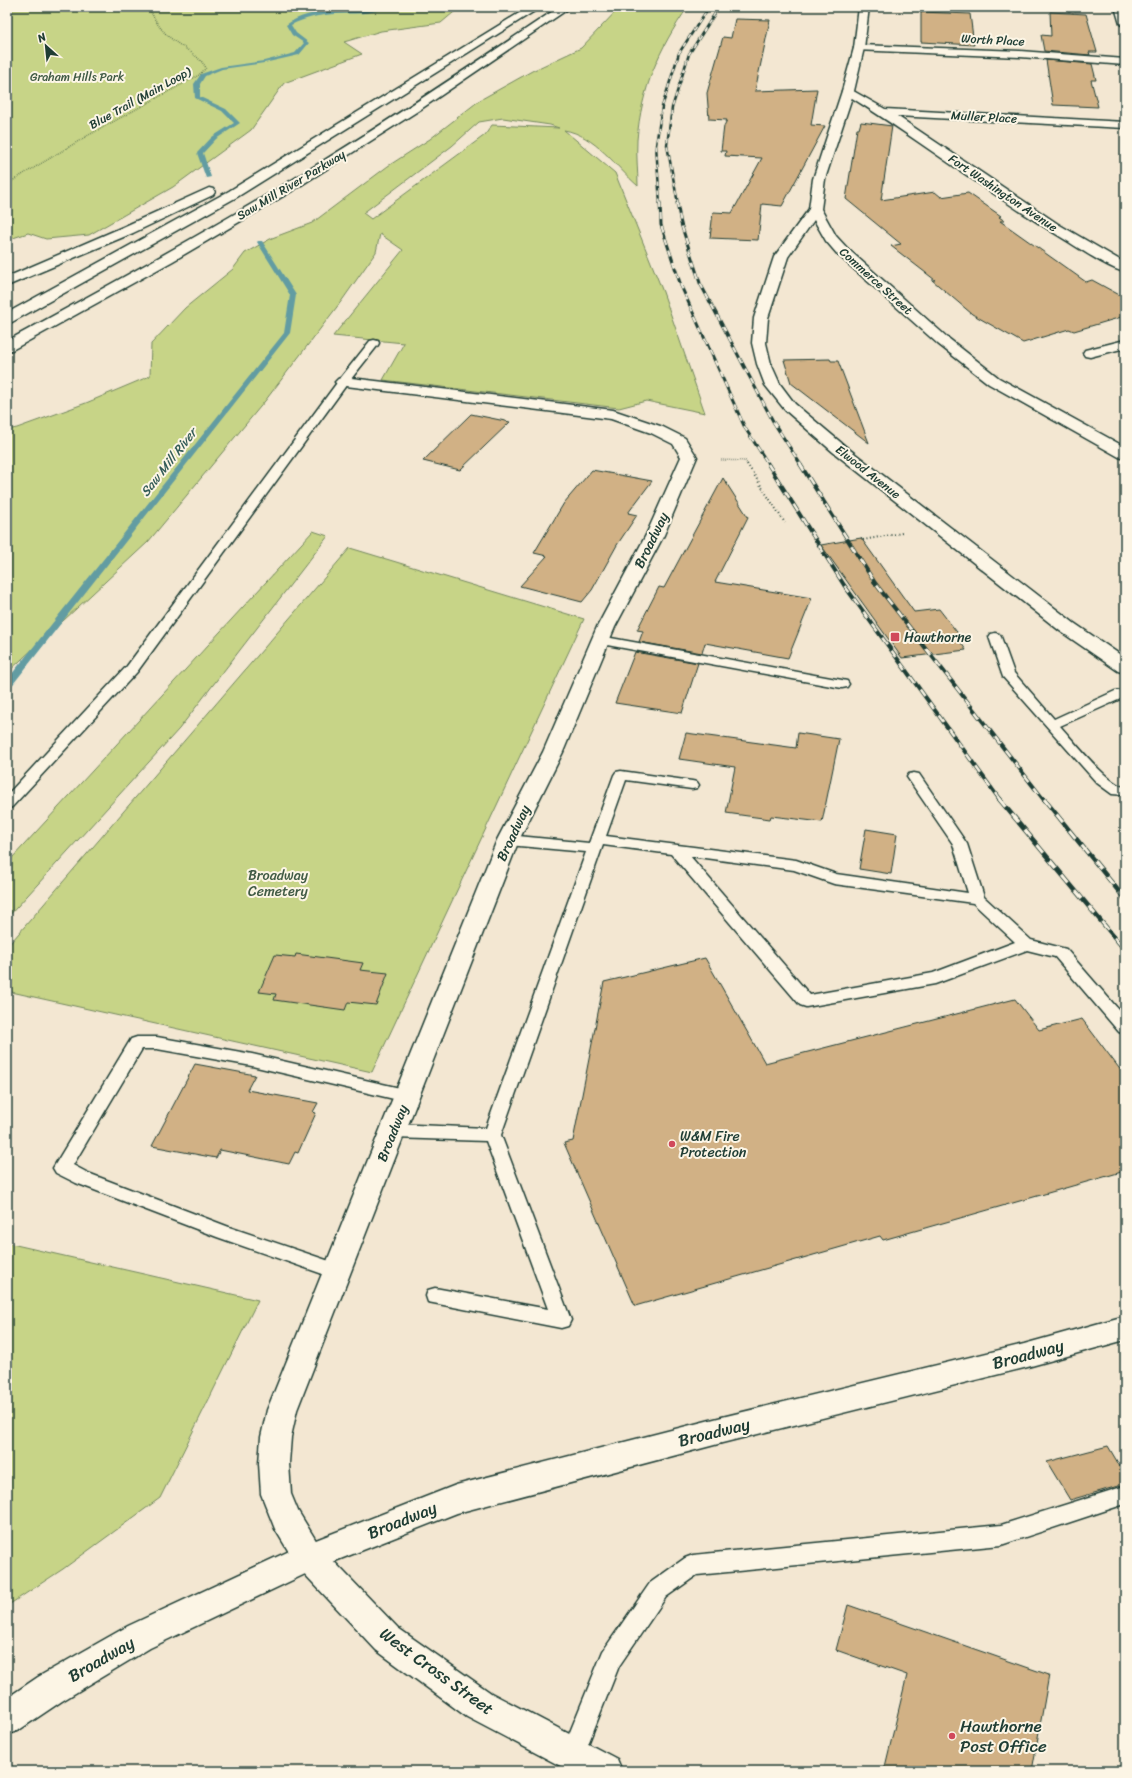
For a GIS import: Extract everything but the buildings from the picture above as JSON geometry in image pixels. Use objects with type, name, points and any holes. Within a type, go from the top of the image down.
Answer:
[{"type":"main road","name":"Saw Mill River Parkway","points":[[7,319],[195,216],[536,7]]},
{"type":"main road","name":"Saw Mill River Parkway","points":[[7,347],[180,251],[349,150],[566,7]]},
{"type":"main road","points":[[816,209],[819,179],[848,91],[859,48],[864,7]]},
{"type":"main road","points":[[1120,7],[1125,24]]},
{"type":"main road","name":"Worth Place","points":[[859,48],[1020,54],[1125,62]]},
{"type":"main road","name":"Muller Place","points":[[848,91],[884,112],[1125,125]]},
{"type":"main road","name":"Fort Washington Avenue","points":[[884,112],[1072,240],[1125,268]]},
{"type":"main road","points":[[7,282],[128,230],[315,143]]},
{"type":"main road","name":"Commerce Street","points":[[816,209],[820,220],[831,238],[843,252],[943,341],[994,380],[1125,454]]},
{"type":"main road","name":"Elwood Avenue","points":[[816,209],[781,256],[761,318],[759,343],[764,364],[773,385],[790,407],[839,449],[1036,603],[1125,667]]},
{"type":"main road","points":[[7,356],[180,251]]},
{"type":"main road","points":[[1090,354],[1125,344]]},
{"type":"main road","name":"Broadway","points":[[309,1557],[286,1519],[276,1494],[274,1464],[276,1437],[282,1410],[508,840],[553,752],[600,640],[655,534],[689,457],[679,441],[657,430],[613,415],[343,382]]},
{"type":"main road","name":"Broadway","points":[[7,1718],[50,1689],[139,1637],[309,1557],[456,1499],[722,1430],[1024,1356],[1125,1328]]},
{"type":"main road","name":"West Cross Street","points":[[309,1557],[387,1639],[478,1705],[605,1771]]},
{"type":"lane","points":[[7,804],[132,669],[343,382],[374,343]]},
{"type":"lane","points":[[995,637],[1008,674],[1102,780],[1117,791],[1125,791]]},
{"type":"lane","points":[[600,640],[842,684]]},
{"type":"lane","points":[[1052,725],[1120,694]]},
{"type":"lane","points":[[435,1296],[561,1320],[492,1135],[621,775],[692,785]]},
{"type":"lane","points":[[914,777],[960,844],[977,899],[1026,944],[1060,953],[1125,1028]]},
{"type":"lane","points":[[508,840],[596,844],[676,850],[796,865],[834,879],[977,899]]},
{"type":"lane","points":[[676,850],[806,1001],[935,978],[1026,944]]},
{"type":"lane","points":[[338,1271],[223,1232],[82,1178],[62,1168],[137,1043],[157,1043],[252,1060],[407,1096]]},
{"type":"lane","points":[[393,1130],[492,1135]]},
{"type":"lane","points":[[573,1754],[611,1659],[658,1590],[693,1565],[1001,1534],[1125,1495]]},
{"type":"path","name":"Blue Trail (Main Loop)","points":[[7,184],[87,136],[199,75],[206,68],[205,63],[199,58],[166,35],[156,21],[149,7]]},
{"type":"path","points":[[721,460],[745,461],[785,523]]},
{"type":"path","points":[[863,540],[902,533]]},
{"type":"green space","name":"Graham Hills Park","points":[[7,7],[460,7],[441,23],[381,31],[344,42],[362,54],[284,83],[251,130],[173,187],[89,235],[46,239],[28,233],[7,240]]},
{"type":"green space","points":[[620,7],[688,7],[668,38],[647,87],[639,122],[637,140],[638,186],[586,138],[564,130],[615,173],[663,292],[705,413],[646,401],[619,408],[383,380],[404,343],[333,336],[403,250],[380,234],[376,252],[343,299],[265,401],[148,542],[7,673],[7,430],[17,428],[86,403],[150,376],[151,344],[185,308],[233,269],[245,253],[272,238],[312,223],[388,166],[430,139],[480,100],[532,71],[581,48]],"holes":[[[503,118],[550,125],[559,128],[492,125],[485,135],[371,219],[363,213],[452,146],[479,122]]]},
{"type":"green space","points":[[313,531],[328,536],[179,729],[7,918],[7,857],[12,858]]},
{"type":"green space","name":"Broadway Cemetery","points":[[350,548],[584,619],[372,1072],[7,991],[7,947]]},
{"type":"green space","points":[[7,1243],[258,1300],[160,1498],[63,1569],[7,1606]]},
{"type":"waterway","name":"Saw Mill River","points":[[208,177],[200,153],[214,138],[237,123],[224,110],[198,98],[197,84],[203,75],[221,68],[264,62],[297,54],[307,43],[294,34],[288,25],[299,19],[323,14],[373,10],[385,7]]},
{"type":"waterway","name":"Saw Mill River","points":[[7,686],[287,333],[293,295],[260,242]]},
{"type":"railway","points":[[660,204],[656,145],[662,107],[679,53],[709,7]]},
{"type":"railway","points":[[678,204],[667,145],[672,108],[689,54],[719,7]]},
{"type":"railway","points":[[660,203],[661,225],[681,286],[745,428],[769,465]]},
{"type":"railway","points":[[677,203],[681,224],[700,283],[774,423],[801,465]]},
{"type":"railway","points":[[768,464],[844,585],[1000,800]]},
{"type":"railway","points":[[800,464],[875,583],[1044,800]]},
{"type":"railway","points":[[999,799],[1125,950]]},
{"type":"railway","points":[[1044,799],[1125,899]]},
{"type":"place","name":"Hawthorne","points":[[895,637]]},
{"type":"place","name":"W&M Fire Protection","points":[[672,1144]]},
{"type":"place","name":"Hawthorne Post Office","points":[[952,1736]]}]
